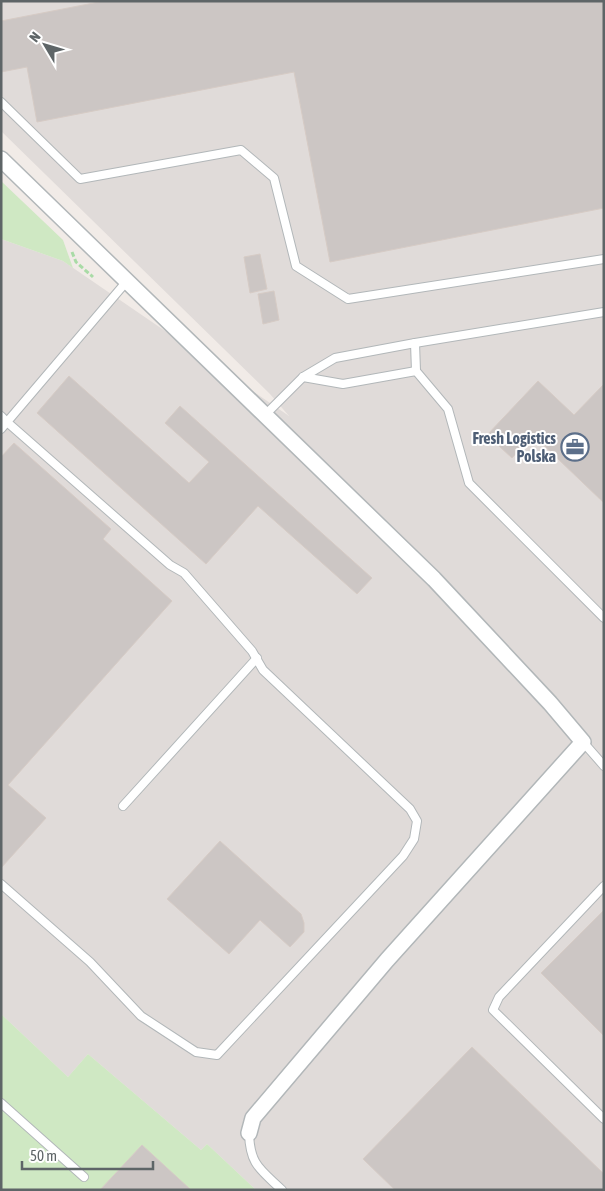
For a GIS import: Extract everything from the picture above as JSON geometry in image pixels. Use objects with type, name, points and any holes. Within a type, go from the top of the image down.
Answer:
[{"type":"street","points":[[1,159],[434,579],[550,703],[583,742],[387,960],[253,1118],[249,1133]]},
{"type":"lane","points":[[1,102],[80,179],[241,150],[274,178],[296,266],[348,299],[604,259]]},
{"type":"lane","points":[[1,428],[4,419],[127,281]]},
{"type":"lane","points":[[265,415],[304,377],[335,358],[604,312]]},
{"type":"lane","points":[[415,343],[416,371],[448,409],[469,483],[604,618]]},
{"type":"lane","points":[[304,377],[343,384],[416,371]]},
{"type":"lane","points":[[1,884],[90,962],[142,1016],[196,1052],[217,1055],[403,856],[414,839],[417,821],[410,809],[263,670],[252,651],[184,573],[170,565],[4,419]]},
{"type":"lane","points":[[122,806],[256,658]]},
{"type":"lane","points":[[583,742],[604,766]]},
{"type":"lane","points":[[604,886],[499,997],[493,1010],[604,1119]]},
{"type":"lane","points":[[1,1103],[84,1177]]},
{"type":"lane","points":[[249,1133],[249,1148],[255,1164],[282,1190]]},
{"type":"shaded area","points":[[1,1],[604,1],[604,1190],[256,1190],[207,1144],[201,1150],[88,1054],[68,1077],[1,1014],[1,239],[63,261],[289,416],[270,394],[1,131]]},
{"type":"green space","points":[[1,181],[63,240],[73,268],[63,261],[1,239]]},
{"type":"green space","points":[[1,1014],[68,1077],[88,1054],[201,1150],[207,1144],[256,1190],[189,1190],[142,1145],[100,1190],[1,1190]]},
{"type":"building","points":[[104,1],[604,1],[604,208],[330,262],[294,72],[37,122],[27,67],[1,72],[1,21]]},
{"type":"building","points":[[260,254],[267,289],[250,293],[244,257]]},
{"type":"building","points":[[274,291],[279,320],[263,324],[258,294]]},
{"type":"building","points":[[69,376],[189,483],[209,462],[165,423],[180,406],[372,578],[357,594],[258,506],[206,564],[37,413]]},
{"type":"building","name":"Fresh Logistics Polska","points":[[538,381],[574,415],[604,384],[604,503],[533,435],[512,458],[487,435]]},
{"type":"building","points":[[14,443],[111,529],[103,539],[172,601],[8,785],[46,818],[1,868],[1,457]]},
{"type":"building","points":[[220,841],[301,914],[304,932],[290,947],[260,920],[229,954],[167,899]]},
{"type":"building","points":[[604,910],[604,1036],[541,973]]},
{"type":"building","points":[[472,1047],[604,1174],[604,1190],[395,1190],[363,1159]]},
{"type":"building","points":[[142,1145],[191,1190],[100,1190]]},
{"type":"place","name":"Fresh Logistics Polska","points":[[575,447]]}]
